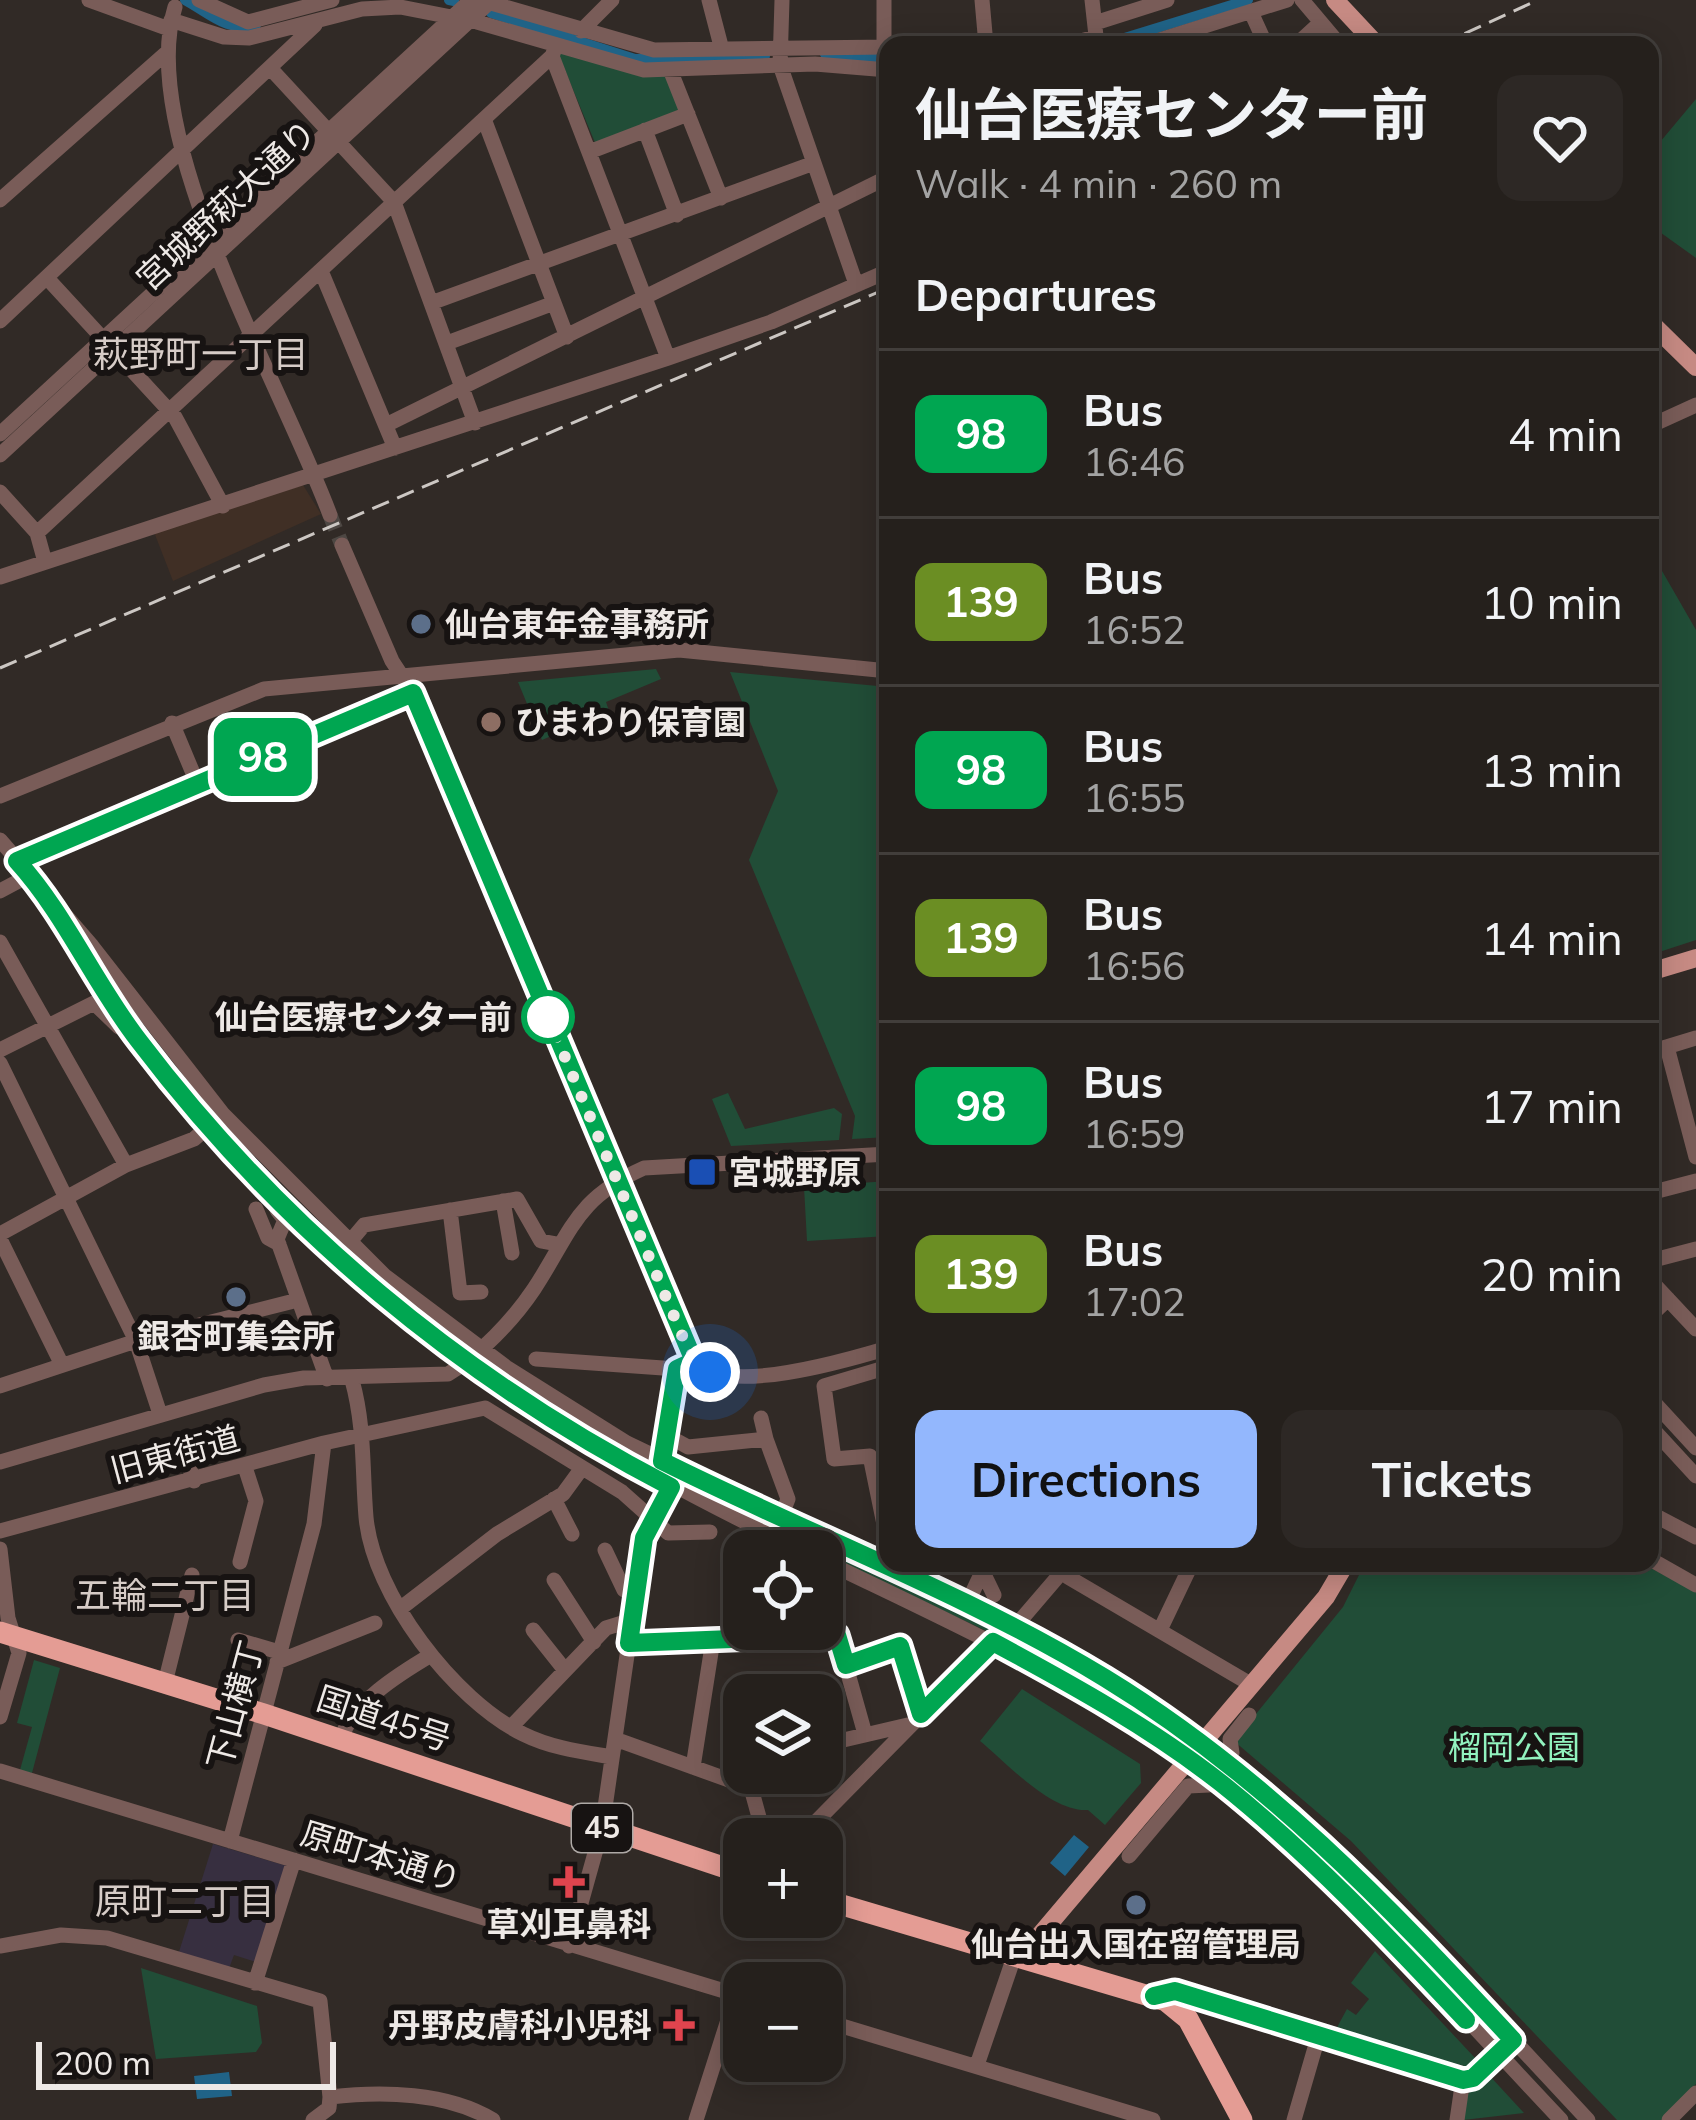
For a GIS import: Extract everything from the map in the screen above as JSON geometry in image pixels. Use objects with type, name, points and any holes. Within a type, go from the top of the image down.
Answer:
[{"type":"highway","name":"国道45号","points":[[8,1635],[341,1739],[723,1867]]},
{"type":"highway","points":[[843,1905],[1154,1996],[1188,2019],[1242,2120]]},
{"type":"main road","points":[[1321,0],[1353,36]]},
{"type":"main road","points":[[1335,0],[1369,36]]},
{"type":"main road","points":[[1659,331],[1696,368]]},
{"type":"main road","points":[[1659,969],[1696,958]]},
{"type":"main road","points":[[1021,1959],[1329,1593],[1341,1572]]},
{"type":"street","points":[[89,0],[174,12]]},
{"type":"street","points":[[158,0],[174,12],[237,39],[380,6],[461,19],[554,51],[671,72],[779,55],[879,48]]},
{"type":"street","points":[[199,0],[248,22],[332,0]]},
{"type":"street","name":"宮城野萩大通り","points":[[461,19],[471,0]]},
{"type":"street","points":[[581,31],[612,0]]},
{"type":"street","points":[[709,0],[721,46]]},
{"type":"street","points":[[782,0],[779,55],[856,284]]},
{"type":"street","points":[[884,0],[886,36]]},
{"type":"street","points":[[982,0],[985,36]]},
{"type":"street","points":[[1092,0],[1096,35],[1167,0]]},
{"type":"street","points":[[1191,36],[1287,0]]},
{"type":"street","points":[[1302,0],[1332,36]]},
{"type":"street","points":[[487,1],[654,50],[721,46],[879,69]]},
{"type":"street","name":"宮城野萩大通り","points":[[0,455],[110,344],[461,19],[487,1]]},
{"type":"street","points":[[174,12],[165,54],[182,153],[330,515]]},
{"type":"street","points":[[1251,12],[1262,36]]},
{"type":"street","points":[[0,321],[317,23]]},
{"type":"street","points":[[1306,36],[1320,23]]},
{"type":"street","points":[[37,532],[554,51]]},
{"type":"street","points":[[554,51],[668,358]]},
{"type":"street","points":[[0,200],[165,54]]},
{"type":"street","points":[[271,69],[394,202],[475,423]]},
{"type":"street","points":[[671,72],[721,198]]},
{"type":"street","points":[[589,152],[688,114]]},
{"type":"street","points":[[484,119],[567,337]]},
{"type":"street","points":[[645,130],[677,215]]},
{"type":"street","points":[[431,303],[814,164]]},
{"type":"street","points":[[386,425],[879,181]]},
{"type":"street","points":[[321,271],[395,448]]},
{"type":"street","points":[[0,577],[668,358],[771,322],[879,275]]},
{"type":"street","points":[[47,278],[169,410],[224,506]]},
{"type":"street","points":[[447,344],[554,303]]},
{"type":"street","name":"宮城野萩大通り","points":[[0,434],[110,344]]},
{"type":"street","points":[[1659,422],[1696,405]]},
{"type":"street","points":[[0,492],[37,532],[45,562]]},
{"type":"street","points":[[342,545],[413,693],[694,1361],[710,1372],[773,1375],[879,1351]]},
{"type":"street","points":[[0,796],[263,688],[679,650],[879,669]]},
{"type":"street","points":[[17,861],[413,693]]},
{"type":"street","points":[[172,723],[198,784]]},
{"type":"street","points":[[0,840],[223,1114],[347,1244],[479,1348],[662,1461],[879,1561]]},
{"type":"street","points":[[0,891],[30,875]]},
{"type":"street","points":[[49,896],[136,1038],[254,1177],[356,1276]]},
{"type":"street","points":[[0,942],[126,1165]]},
{"type":"street","points":[[0,1050],[94,1003],[136,1038]]},
{"type":"street","points":[[1696,1038],[1659,1050],[1696,1156]]},
{"type":"street","points":[[0,1063],[136,1341],[160,1414]]},
{"type":"street","points":[[62,1365],[0,1236],[126,1165],[194,1139],[223,1114]]},
{"type":"street","points":[[0,1462],[264,1385],[327,1379],[428,1379],[467,1363],[534,1289],[579,1210],[617,1180],[644,1168],[879,1155]]},
{"type":"street","points":[[254,1177],[285,1220],[279,1244],[327,1379]]},
{"type":"street","points":[[1659,1191],[1696,1181]]},
{"type":"street","points":[[347,1244],[364,1225],[517,1199],[542,1241],[557,1244]]},
{"type":"street","points":[[503,1201],[512,1253]]},
{"type":"street","points":[[256,1209],[268,1238],[279,1244]]},
{"type":"street","points":[[450,1210],[460,1293],[481,1292]]},
{"type":"street","points":[[279,1244],[290,1231],[298,1231],[467,1363],[568,1429],[760,1530]]},
{"type":"street","points":[[1659,1259],[1696,1249]]},
{"type":"street","points":[[1659,1290],[1696,1329]]},
{"type":"street","points":[[1659,1308],[1668,1299]]},
{"type":"street","points":[[0,1386],[136,1341],[298,1300]]},
{"type":"street","points":[[536,1360],[677,1369],[694,1361]]},
{"type":"street","points":[[662,1461],[677,1369]]},
{"type":"street","points":[[879,1370],[824,1386],[834,1459],[870,1456],[879,1500]]},
{"type":"street","points":[[352,1380],[365,1434],[366,1516],[382,1571],[431,1655],[477,1705],[511,1727],[554,1746],[612,1757]]},
{"type":"street","name":"旧東街道","points":[[0,1531],[324,1443],[485,1408],[622,1492],[650,1520]]},
{"type":"street","points":[[1659,1408],[1696,1448]]},
{"type":"street","points":[[761,1418],[788,1498],[780,1519]]},
{"type":"street","points":[[668,1436],[688,1448],[766,1438]]},
{"type":"street","points":[[1659,1436],[1696,1476]]},
{"type":"street","name":"下山横丁","points":[[230,1841],[314,1524],[324,1443]]},
{"type":"street","points":[[184,1453],[194,1480]]},
{"type":"street","points":[[240,1562],[256,1501],[245,1467]]},
{"type":"street","points":[[401,1608],[497,1534],[554,1499],[582,1468]]},
{"type":"street","points":[[569,1946],[602,1828],[650,1520],[671,1487]]},
{"type":"street","points":[[554,1499],[572,1534]]},
{"type":"street","points":[[1659,1518],[1696,1537]]},
{"type":"street","points":[[650,1520],[668,1533],[710,1532]]},
{"type":"street","points":[[0,1549],[8,1635],[19,1653],[0,1717]]},
{"type":"street","points":[[605,1550],[624,1590],[635,1594]]},
{"type":"street","points":[[1659,1564],[1696,1585]]},
{"type":"street","points":[[902,1572],[1105,1678],[1203,1744],[1312,1832],[1588,2120]]},
{"type":"street","points":[[967,1606],[979,1572]]},
{"type":"street","points":[[983,1572],[994,1595]]},
{"type":"street","points":[[1014,1628],[1062,1572]]},
{"type":"street","points":[[1070,1572],[1252,1685]]},
{"type":"street","points":[[1160,1630],[1188,1572]]},
{"type":"street","points":[[165,1683],[192,1574]]},
{"type":"street","points":[[843,1579],[993,1642],[1189,1760],[1297,1848],[1562,2120]]},
{"type":"street","points":[[554,1580],[594,1642]]},
{"type":"street","points":[[511,1727],[607,1628],[632,1620]]},
{"type":"street","points":[[238,1640],[278,1657],[375,1623]]},
{"type":"street","points":[[533,1630],[564,1669]]},
{"type":"street","points":[[693,1767],[713,1640]]},
{"type":"street","points":[[629,1643],[723,1640]]},
{"type":"street","points":[[820,1818],[993,1642]]},
{"type":"street","points":[[846,1665],[900,1646],[917,1719]]},
{"type":"street","points":[[842,1650],[865,1734]]},
{"type":"street","points":[[341,1739],[347,1721],[402,1672],[431,1655]]},
{"type":"street","points":[[1129,1856],[1188,1786],[1208,1785],[1232,1753],[1230,1739],[1249,1715]]},
{"type":"street","points":[[843,1740],[917,1719]]},
{"type":"street","points":[[615,1739],[723,1778]]},
{"type":"street","name":"原町本通り","points":[[0,1771],[723,1991]]},
{"type":"street","points":[[1297,1848],[1312,1832]]},
{"type":"street","points":[[256,1982],[294,1860]]},
{"type":"street","points":[[0,1946],[85,1935],[320,2001],[330,2097],[329,2108],[313,2120]]},
{"type":"street","points":[[977,2066],[1021,1959]]},
{"type":"street","points":[[1154,1996],[1175,1991],[1463,2080],[1473,2078],[1513,2040]]},
{"type":"street","points":[[1188,2019],[1208,2000]]},
{"type":"street","points":[[843,2026],[1153,2120]]},
{"type":"street","points":[[1294,2120],[1319,2034]]},
{"type":"street","points":[[696,2120],[723,2044]]},
{"type":"street","points":[[1457,2120],[1463,2080]]},
{"type":"street","points":[[330,2097],[426,2098],[472,2107],[493,2120]]},
{"type":"street","points":[[1669,2120],[1693,2100]]},
{"type":"shaded area","points":[[303,485],[321,514],[173,581],[154,532]]},
{"type":"shaded area","points":[[213,1844],[287,1866],[256,1962],[234,1955],[228,1971],[178,1955]]},
{"type":"green space","points":[[563,51],[663,75],[671,80],[683,108],[596,145],[559,56]]},
{"type":"green space","points":[[1696,99],[1696,258],[1659,231],[1659,143]]},
{"type":"green space","points":[[1659,566],[1696,630],[1696,940],[1659,952]]},
{"type":"green space","points":[[656,669],[661,679],[606,702],[609,711],[542,740],[518,682]]},
{"type":"green space","points":[[730,672],[879,686],[879,1138],[852,1139],[855,1116],[749,860],[778,791]]},
{"type":"green space","points":[[728,1093],[745,1129],[834,1108],[842,1114],[839,1140],[731,1146],[712,1099]]},
{"type":"green space","points":[[879,1182],[879,1237],[807,1241],[804,1187]]},
{"type":"green space","points":[[725,1499],[790,1530],[772,1530],[721,1506]]},
{"type":"green space","points":[[843,1555],[999,1629],[995,1635],[843,1563]]},
{"type":"green space","name":"榴岡公園","points":[[1360,1572],[1658,1572],[1696,1592],[1696,2084],[1661,2120],[1617,2120],[1351,1841],[1234,1741],[1343,1607]]},
{"type":"green space","points":[[34,1660],[60,1668],[32,1773],[20,1770],[32,1727],[17,1723]]},
{"type":"green space","points":[[1022,1689],[1140,1764],[1141,1783],[1105,1825],[1088,1810],[1074,1809],[1045,1795],[980,1741]]},
{"type":"green space","points":[[1309,1842],[1359,1883],[1502,2036],[1501,2042],[1306,1847]]},
{"type":"green space","points":[[1375,1951],[1476,2059],[1468,2067],[1335,2031],[1347,2009],[1356,2015],[1369,1999],[1351,1983]]},
{"type":"green space","points":[[141,1968],[257,2006],[262,2043],[256,2052],[156,2059]]},
{"type":"green space","points":[[1488,2074],[1524,2113],[1463,2120],[1467,2095]]},
{"type":"water","points":[[1074,1835],[1089,1847],[1065,1876],[1050,1863]]},
{"type":"water","points":[[229,2072],[232,2096],[197,2099],[194,2076]]},
{"type":"waterway","points":[[185,0],[228,24],[256,25]]},
{"type":"waterway","points":[[449,0],[454,1]]},
{"type":"waterway","points":[[1131,36],[1248,0]]},
{"type":"waterway","points":[[491,13],[635,59],[765,56]]},
{"type":"waterway","points":[[825,54],[879,58]]},
{"type":"tunnel","points":[[330,515],[342,545]]},
{"type":"railway","points":[[1460,36],[1538,0]]},
{"type":"railway","points":[[0,668],[879,292]]},
{"type":"bus line","name":"98","points":[[879,1566],[662,1461],[677,1369],[694,1361],[413,693],[17,861],[49,896],[137,1040],[254,1177],[303,1226],[356,1276],[467,1363],[671,1487],[644,1538],[629,1643],[837,1635],[846,1665],[900,1646],[921,1714],[993,1642],[1093,1697],[1218,1781],[1276,1828],[1363,1911],[1466,2020]]},
{"type":"bus line","name":"98","points":[[893,1572],[1034,1638],[1105,1678],[1203,1744],[1350,1866],[1513,2040],[1473,2078],[1463,2080],[1175,1991],[1154,1996]]},
{"type":"place","name":"仙台東年金事務所","points":[[421,624]]},
{"type":"place","name":"ひまわり保育園","points":[[491,722]]},
{"type":"place","name":"仙台医療センター前","points":[[548,1017]]},
{"type":"place","name":"宮城野原","points":[[702,1172]]},
{"type":"place","name":"銀杏町集会所","points":[[236,1297]]},
{"type":"place","name":"草刈耳鼻科","points":[[569,1882]]},
{"type":"place","name":"仙台出入国在留管理局","points":[[1136,1905]]},
{"type":"place","name":"丹野皮膚科小児科","points":[[679,2025]]},
{"type":"district","name":"萩野町一丁目","points":[[201,354]]},
{"type":"district","name":"五輪二丁目","points":[[165,1595]]},
{"type":"district","name":"原町二丁目","points":[[185,1901]]},
{"type":"route","points":[[548,1017],[684,1340],[698,1367],[710,1372]]}]
